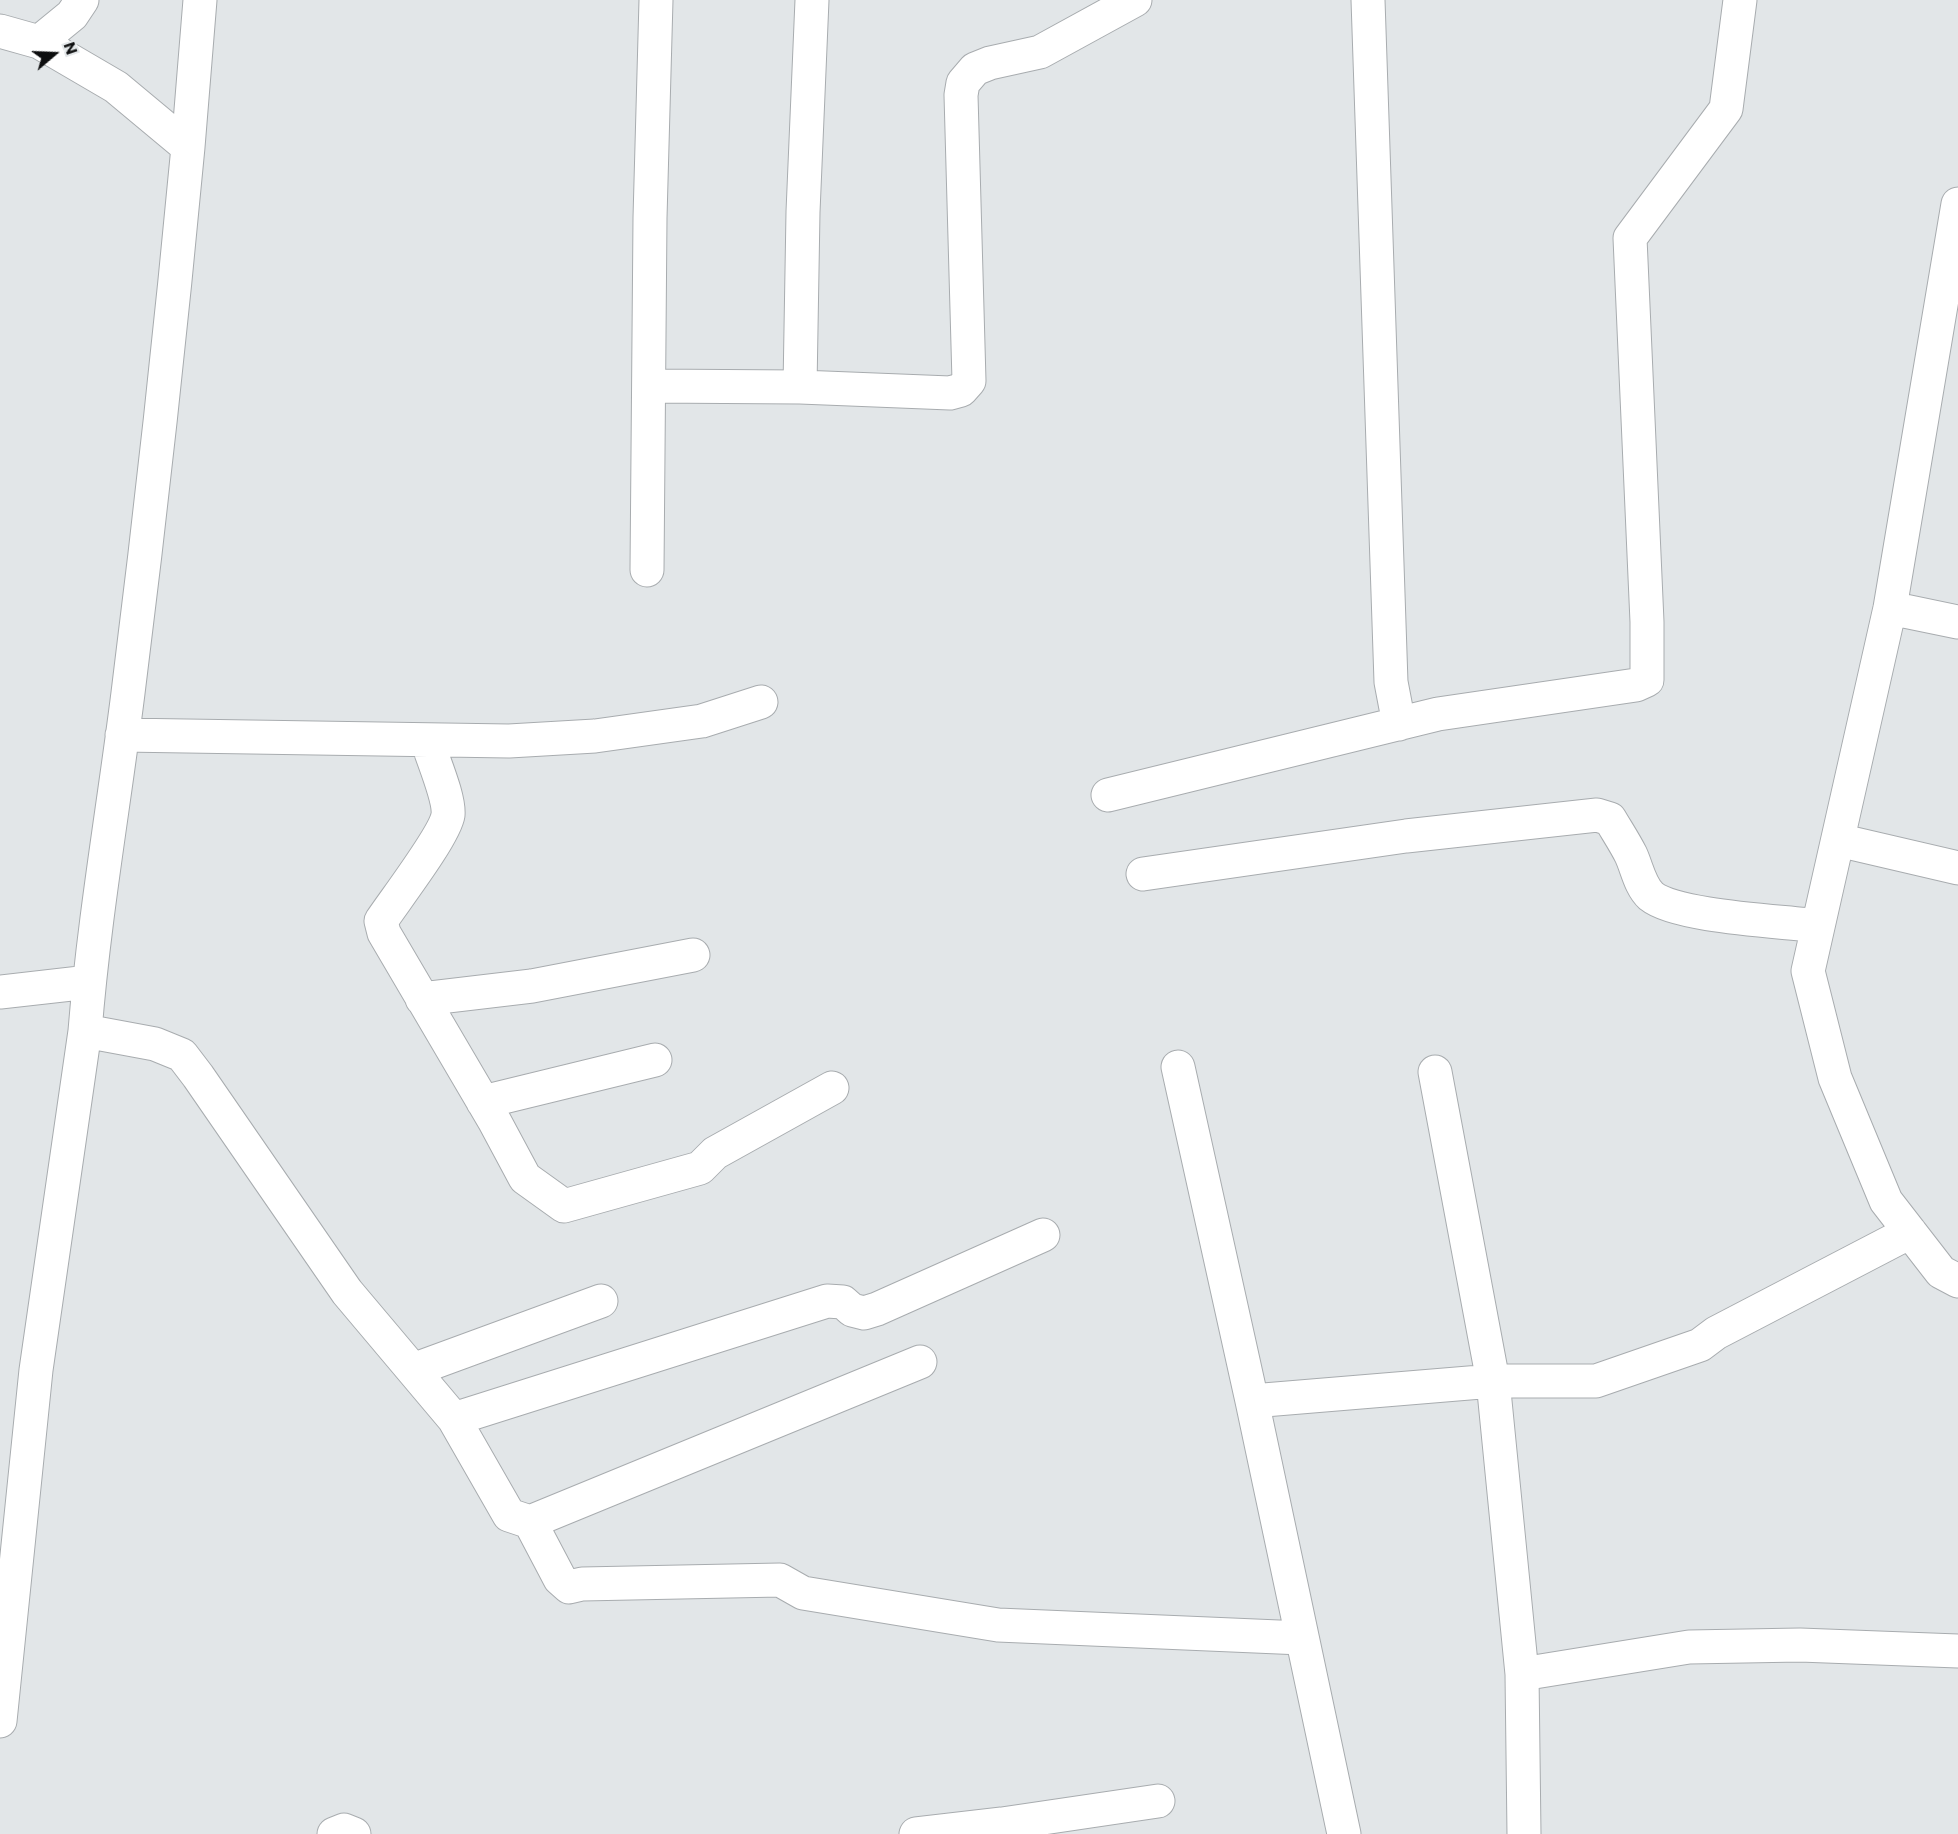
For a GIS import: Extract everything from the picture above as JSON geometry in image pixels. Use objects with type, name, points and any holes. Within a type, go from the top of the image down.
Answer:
[{"type":"street","points":[[39,42],[72,15],[82,0]]},
{"type":"street","points":[[0,1721],[36,1370],[85,1031],[89,982],[122,735],[172,310],[200,0]]},
{"type":"street","points":[[647,570],[650,218],[656,0]]},
{"type":"street","points":[[800,387],[803,212],[812,0]]},
{"type":"street","points":[[649,386],[800,387],[950,393],[961,390],[969,381],[961,95],[963,83],[975,69],[990,63],[1040,52],[1135,0]]},
{"type":"street","points":[[1368,0],[1391,682],[1399,724]]},
{"type":"street","points":[[1107,795],[1438,714],[1636,685],[1647,681],[1647,622],[1630,238],[1726,109],[1740,0]]},
{"type":"street","points":[[0,31],[39,42],[116,87],[188,147]]},
{"type":"street","points":[[1958,204],[1890,608],[1808,970],[1835,1078],[1886,1201],[1941,1272],[1958,1281]]},
{"type":"street","points":[[1890,608],[1958,622]]},
{"type":"street","points":[[122,735],[510,741],[595,736],[702,721],[761,702]]},
{"type":"street","points":[[427,740],[447,803],[448,816],[439,835],[381,921],[384,933],[525,1178],[564,1206],[700,1168],[715,1153],[832,1088]]},
{"type":"street","points":[[1143,873],[1406,836],[1597,815],[1610,819],[1631,855],[1636,871],[1650,895],[1660,901],[1691,911],[1818,926]]},
{"type":"street","points":[[1838,840],[1958,868]]},
{"type":"street","points":[[422,999],[532,986],[693,955]]},
{"type":"street","points":[[0,992],[89,982]]},
{"type":"street","points":[[85,1031],[155,1044],[182,1055],[347,1292],[454,1419],[509,1515],[530,1522],[920,1362]]},
{"type":"street","points":[[483,1102],[655,1060]]},
{"type":"street","points":[[1178,1067],[1344,1834]]},
{"type":"street","points":[[1436,1072],[1493,1381],[1522,1674],[1524,1834]]},
{"type":"street","points":[[1252,1401],[1493,1381],[1596,1381],[1700,1345],[1716,1333],[1910,1232]]},
{"type":"street","points":[[454,1419],[827,1301],[843,1302],[852,1310],[864,1312],[877,1309],[1043,1235]]},
{"type":"street","points":[[412,1370],[601,1301]]},
{"type":"street","points":[[530,1522],[560,1579],[569,1587],[582,1584],[780,1580],[803,1593],[998,1625],[1302,1638]]},
{"type":"street","points":[[1522,1674],[1689,1647],[1800,1645],[1958,1650]]},
{"type":"street","points":[[916,1834],[1158,1801]]},
{"type":"street","points":[[334,1834],[344,1830],[354,1834]]}]
